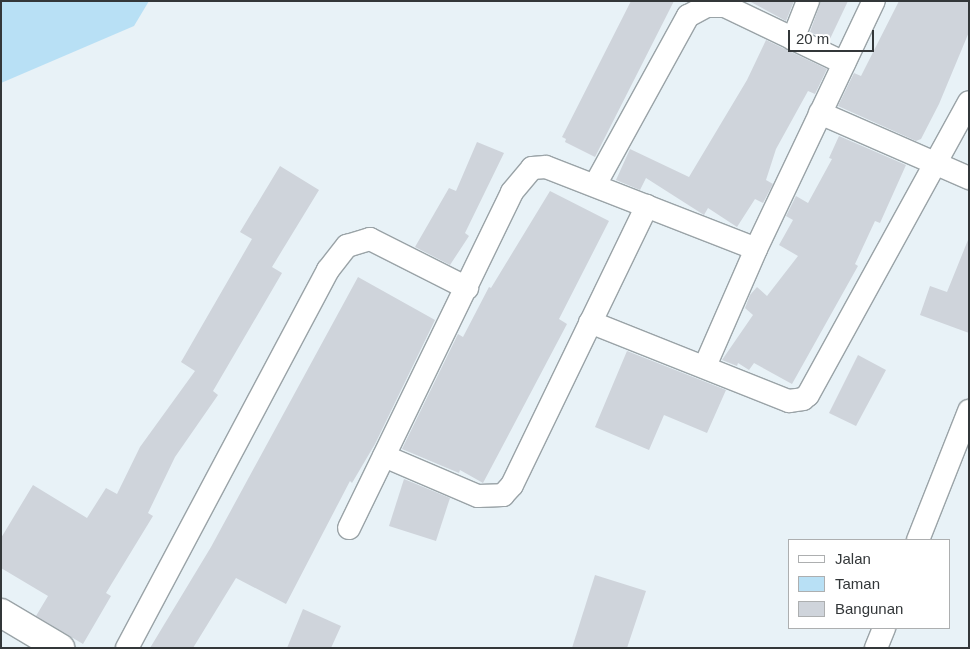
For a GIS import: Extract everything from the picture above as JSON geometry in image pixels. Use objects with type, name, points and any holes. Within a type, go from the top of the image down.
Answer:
[{"type":"highway","points":[[1,613],[60,648]]},
{"type":"street","points":[[793,38],[808,1]]},
{"type":"street","points":[[705,366],[756,249],[874,1]]},
{"type":"street","points":[[595,185],[688,16],[706,6],[725,6],[844,63]]},
{"type":"street","points":[[590,322],[705,366],[789,401],[803,399],[808,395],[937,164],[969,102]]},
{"type":"street","points":[[820,113],[969,178]]},
{"type":"street","points":[[350,528],[468,288],[512,192],[532,168],[546,167],[756,249]]},
{"type":"street","points":[[384,456],[478,496],[503,495],[512,486],[648,206]]},
{"type":"street","points":[[127,648],[328,270],[347,246],[370,239],[468,288]]},
{"type":"street","points":[[918,539],[969,411]]},
{"type":"street","points":[[876,648],[884,629]]},
{"type":"green space","points":[[1,1],[149,1],[134,26],[1,83]]},
{"type":"building","points":[[631,1],[674,1],[595,157],[565,142],[566,139],[562,137]]},
{"type":"building","points":[[749,1],[794,1],[786,21]]},
{"type":"building","points":[[821,1],[848,1],[829,41],[810,32]]},
{"type":"building","points":[[899,1],[969,1],[969,32],[939,104],[921,139],[916,141],[838,106],[854,73],[861,76]]},
{"type":"building","points":[[766,40],[827,69],[815,94],[808,91],[776,149],[766,180],[773,184],[763,203],[755,199],[737,227],[708,208],[704,215],[646,178],[640,190],[616,180],[630,149],[689,177],[747,80]]},
{"type":"building","points":[[839,136],[906,165],[880,223],[875,221],[855,264],[858,266],[792,384],[754,363],[749,370],[738,363],[737,366],[722,360],[753,315],[745,308],[750,295],[757,287],[767,296],[798,256],[779,245],[793,220],[786,216],[796,196],[808,203],[832,159],[829,158]]},
{"type":"building","points":[[477,142],[504,153],[465,233],[469,236],[450,265],[415,247],[449,188],[456,191]]},
{"type":"building","points":[[280,166],[319,190],[272,267],[282,273],[213,391],[218,395],[175,457],[148,513],[153,516],[106,593],[111,596],[83,644],[36,616],[48,596],[1,568],[1,538],[33,485],[87,518],[106,488],[117,494],[140,447],[195,371],[181,362],[252,239],[240,232]]},
{"type":"building","points":[[550,191],[609,221],[559,319],[567,324],[483,483],[460,470],[459,473],[402,449],[458,334],[463,337],[489,287],[491,288]]},
{"type":"building","points":[[968,240],[969,333],[920,315],[930,286],[947,292]]},
{"type":"building","points":[[358,277],[435,320],[375,444],[352,483],[350,481],[286,604],[236,578],[193,648],[150,648],[211,547]]},
{"type":"building","points":[[627,351],[726,390],[707,433],[664,415],[649,450],[595,427]]},
{"type":"building","points":[[858,355],[886,370],[856,426],[829,413]]},
{"type":"building","points":[[404,479],[450,498],[436,541],[389,526]]},
{"type":"building","points":[[595,575],[646,591],[627,648],[572,648]]},
{"type":"building","points":[[303,609],[341,626],[331,648],[287,648]]}]
